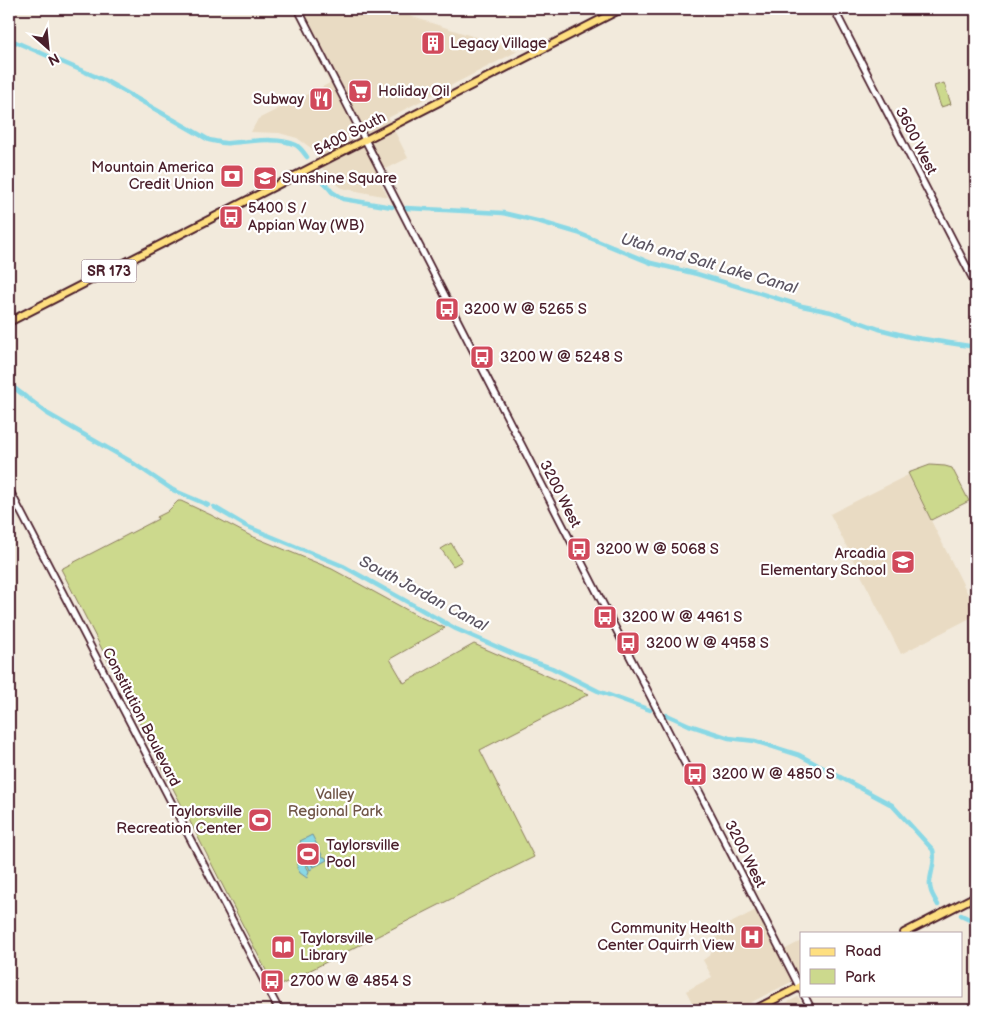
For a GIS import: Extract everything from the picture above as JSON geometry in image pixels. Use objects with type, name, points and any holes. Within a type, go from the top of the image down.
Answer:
[{"type":"main road","name":"5400 South","points":[[9,322],[621,9]]},
{"type":"main road","points":[[906,932],[976,896]]},
{"type":"main road","points":[[754,1010],[800,987]]},
{"type":"street","name":"3200 West","points":[[298,9],[800,985]]},
{"type":"street","name":"3600 West","points":[[834,9],[976,285]]},
{"type":"street","name":"Constitution Boulevard","points":[[9,489],[278,1010]]},
{"type":"street","points":[[805,996],[812,1010]]},
{"type":"shaded area","points":[[293,9],[388,9],[518,51],[388,118],[408,158],[376,174],[388,197],[341,188],[324,171],[314,150],[297,138],[279,133],[251,132],[258,119],[330,83]]},
{"type":"shaded area","name":"Arcadia Elementary School","points":[[908,475],[976,610],[976,615],[901,654],[830,514]]},
{"type":"shaded area","points":[[756,910],[778,953],[800,942],[800,978],[736,1010],[696,1010],[686,991],[712,977],[703,960],[710,955],[716,946],[717,930]]},
{"type":"shaded area","points":[[798,997],[805,1010],[772,1010]]},
{"type":"green space","points":[[944,83],[951,104],[941,107],[934,86]]},
{"type":"green space","points":[[930,465],[952,468],[969,501],[931,520],[908,473]]},
{"type":"green space","name":"Valley Regional Park","points":[[178,501],[211,515],[249,535],[332,569],[420,617],[445,628],[390,659],[404,683],[474,644],[589,694],[480,750],[534,857],[275,988],[61,569],[158,519],[157,517],[167,512]]},
{"type":"green space","points":[[451,543],[462,561],[453,566],[441,549]]},
{"type":"water","points":[[312,835],[323,857],[327,860],[314,867],[311,863],[313,868],[310,870],[308,865],[306,866],[309,871],[307,878],[297,868],[298,860],[305,864],[310,861],[300,841]]},
{"type":"waterway","name":"Utah and Salt Lake Canal","points":[[11,40],[106,81],[209,140],[221,143],[263,140],[289,142],[301,149],[307,157]]},
{"type":"waterway","name":"Utah and Salt Lake Canal","points":[[318,175],[332,192],[343,199],[392,207]]},
{"type":"waterway","name":"Utah and Salt Lake Canal","points":[[406,208],[503,213],[541,222],[578,233],[651,263],[697,274],[802,306],[831,312],[879,329],[910,337],[976,347]]},
{"type":"waterway","name":"South Jordan Canal","points":[[9,384],[26,397]]},
{"type":"waterway","name":"South Jordan Canal","points":[[29,399],[46,412]]},
{"type":"waterway","name":"South Jordan Canal","points":[[48,414],[130,461]]},
{"type":"waterway","name":"South Jordan Canal","points":[[133,463],[173,490],[208,505]]},
{"type":"waterway","name":"South Jordan Canal","points":[[214,507],[246,526],[343,566],[456,629],[518,656],[552,668],[598,691],[650,710]]},
{"type":"waterway","name":"South Jordan Canal","points":[[667,715],[689,725],[729,738],[755,741],[799,755],[892,805],[933,850],[934,862],[930,888],[938,905]]},
{"type":"waterway","name":"South Jordan Canal","points":[[961,915],[976,922]]},
{"type":"place","name":"Legacy Village","points":[[433,43]]},
{"type":"place","name":"Holiday Oil","points":[[360,91]]},
{"type":"place","name":"Subway","points":[[321,99]]},
{"type":"place","name":"Mountain America Credit Union","points":[[232,176]]},
{"type":"place","name":"Sunshine Square","points":[[265,178]]},
{"type":"place","name":"5400 S / Appian Way (WB)","points":[[231,217]]},
{"type":"place","name":"3200 W @ 5265 S","points":[[447,309]]},
{"type":"place","name":"3200 W @ 5248 S","points":[[482,357]]},
{"type":"place","name":"3200 W @ 5068 S","points":[[579,549]]},
{"type":"place","name":"Arcadia Elementary School","points":[[903,562]]},
{"type":"place","name":"3200 W @ 4961 S","points":[[605,617]]},
{"type":"place","name":"3200 W @ 4958 S","points":[[628,643]]},
{"type":"place","name":"3200 W @ 4850 S","points":[[695,774]]},
{"type":"place","name":"Taylorsville Recreation Center","points":[[260,820]]},
{"type":"place","name":"Taylorsville Pool","points":[[308,854]]},
{"type":"place","name":"Community Health Center Oquirrh View","points":[[752,937]]},
{"type":"place","name":"Taylorsville Library","points":[[283,947]]},
{"type":"place","name":"2700 W @ 4854 S","points":[[272,981]]}]
